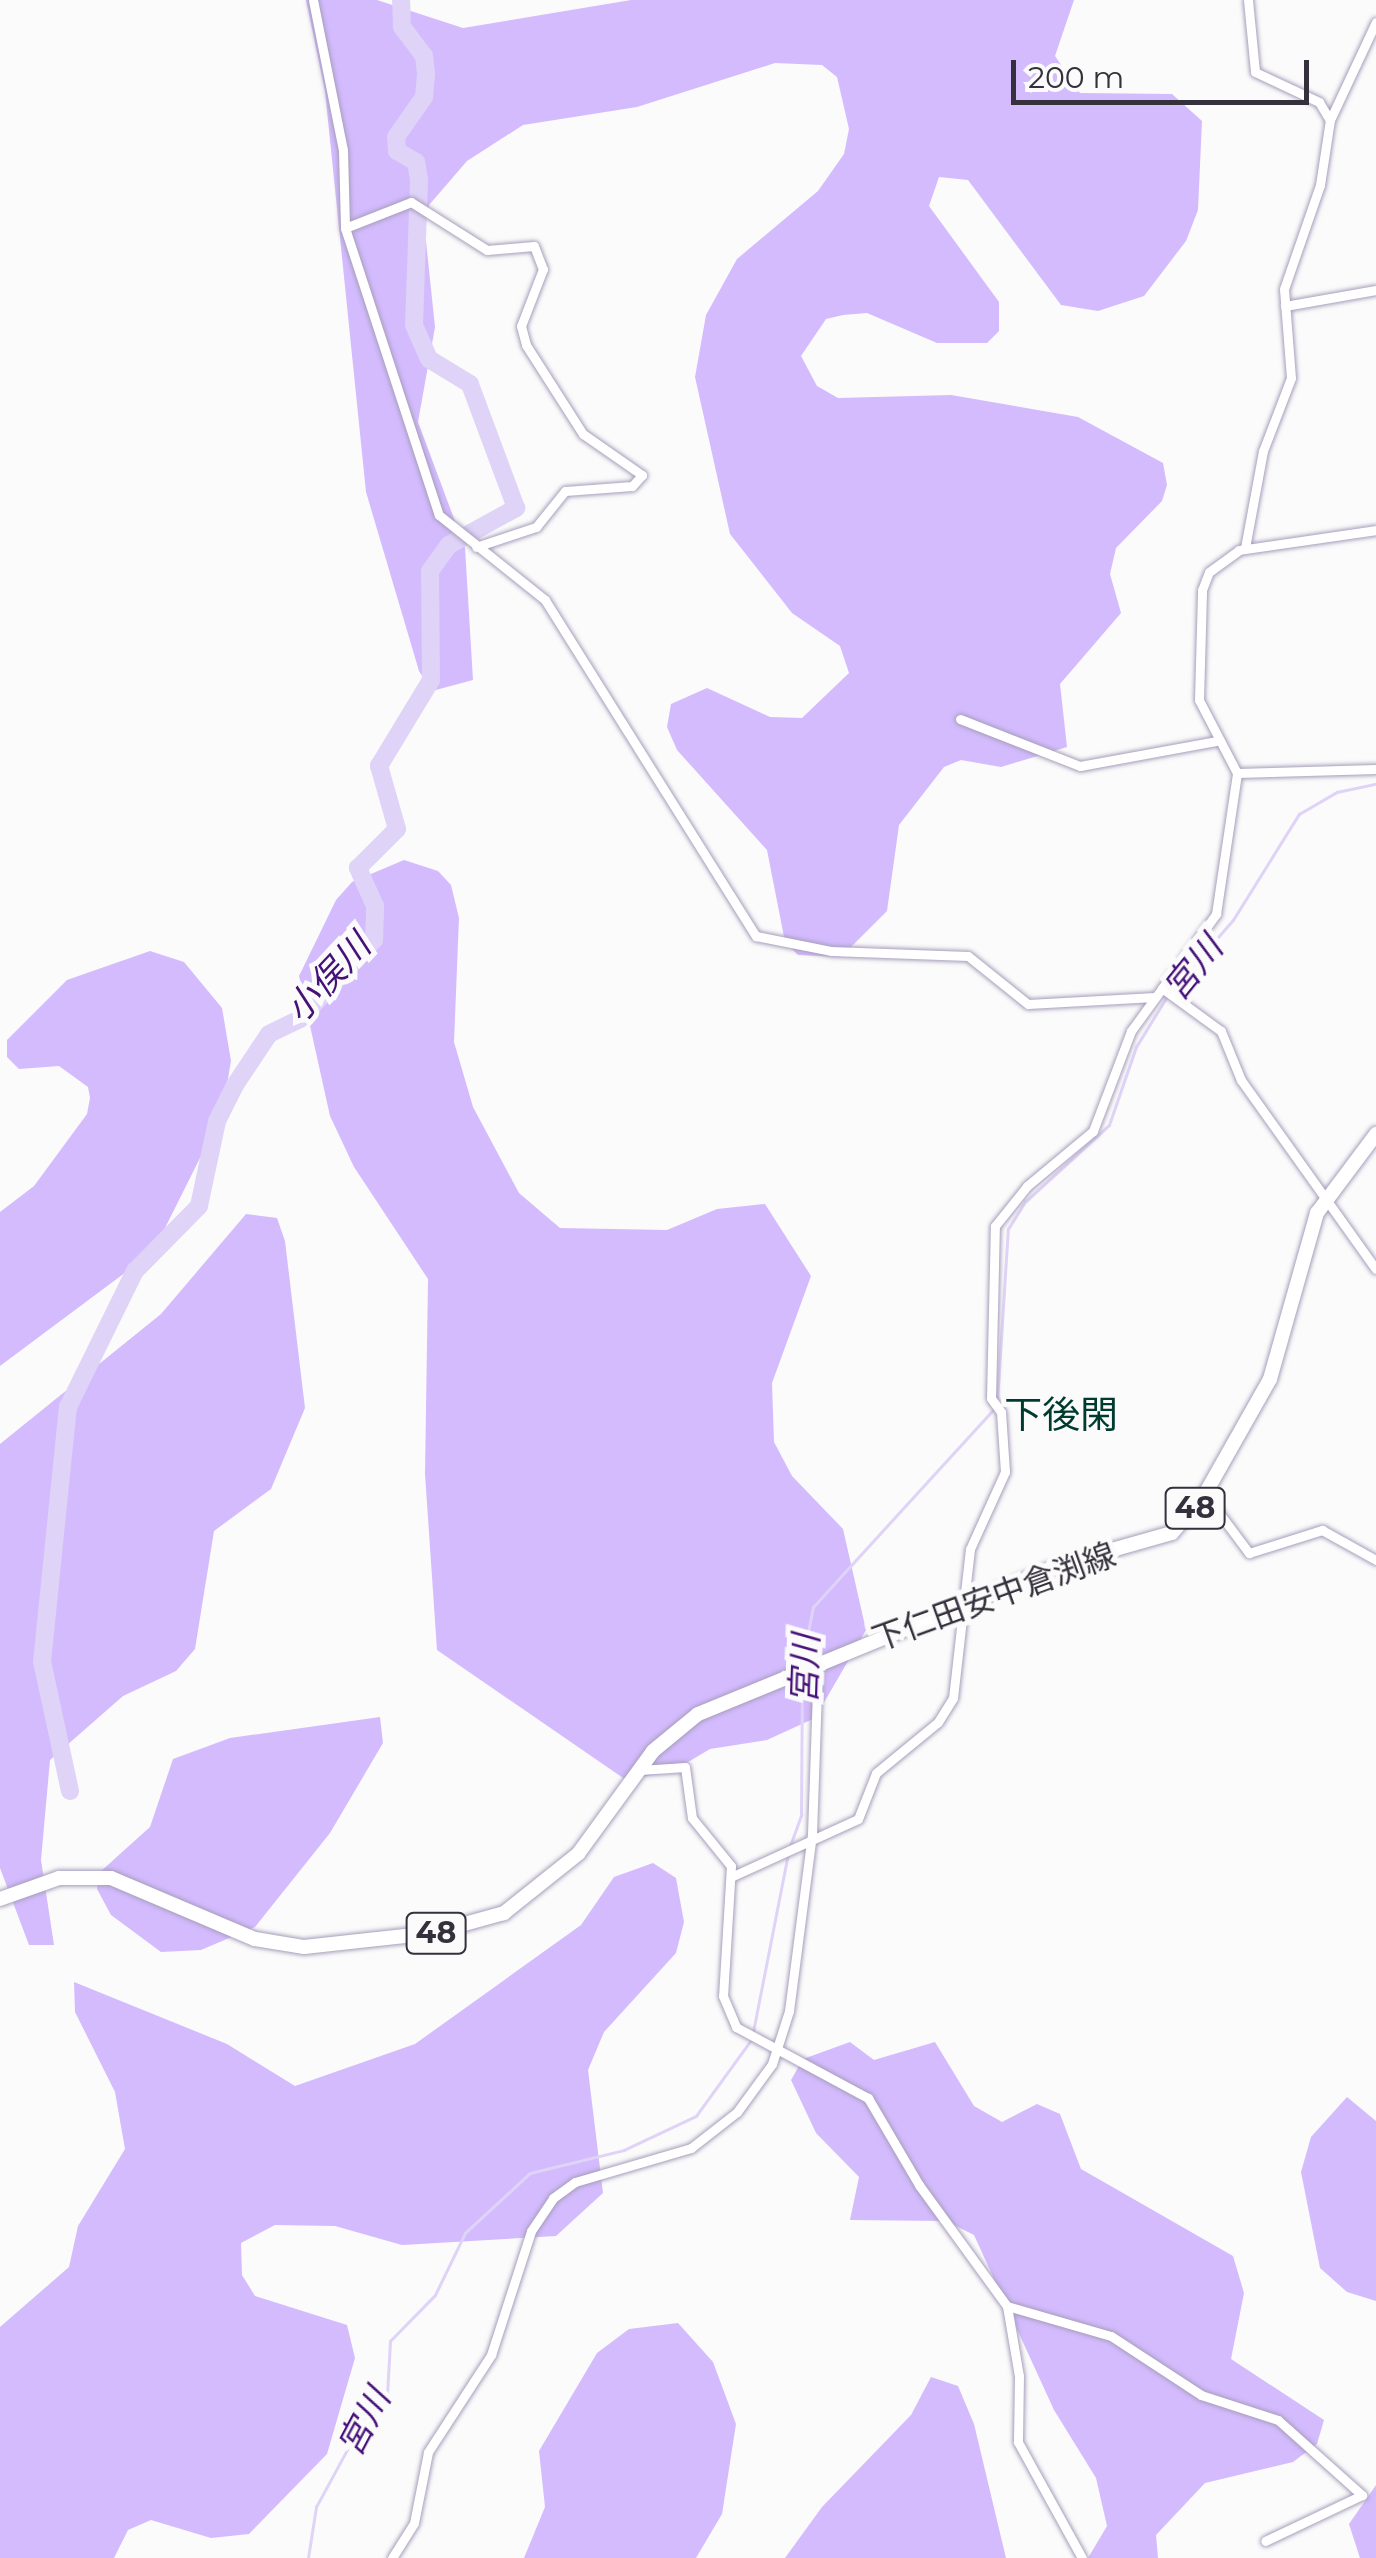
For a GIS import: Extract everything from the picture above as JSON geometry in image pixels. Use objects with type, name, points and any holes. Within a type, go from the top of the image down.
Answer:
[{"type":"main road","name":"下仁田安中倉渕線","points":[[0,1899],[59,1878],[111,1878],[256,1939],[304,1948],[464,1928],[551,1880],[682,1724],[792,1672],[1066,1564],[1154,1542],[1187,1520],[1270,1379],[1326,1197],[1376,1134]]},
{"type":"street","points":[[312,0],[344,150],[345,228],[439,515],[532,586],[564,626],[756,936],[832,951],[968,956],[1028,1004],[1154,997]]},
{"type":"street","points":[[1248,0],[1255,72],[1319,102],[1330,120]]},
{"type":"street","points":[[1246,548],[1263,451],[1291,378],[1284,306],[1330,120],[1376,22]]},
{"type":"street","points":[[1362,51],[1376,48]]},
{"type":"street","points":[[345,228],[411,202],[486,250],[534,246],[543,269],[521,326],[526,345],[583,434],[642,475],[632,486],[565,491],[536,527],[476,547]]},
{"type":"street","points":[[1284,306],[1376,290]]},
{"type":"street","points":[[733,1876],[808,1836],[858,1819],[876,1773],[938,1722],[952,1698],[976,1530],[1005,1472],[1001,1412],[993,1400],[995,1226],[1027,1186],[1092,1132],[1131,1031],[1212,924],[1237,773],[1216,742],[1199,700],[1202,590],[1210,572],[1246,548],[1376,530]]},
{"type":"street","points":[[960,719],[1080,766],[1216,742]]},
{"type":"street","points":[[1237,773],[1376,769]]},
{"type":"street","points":[[1162,988],[1221,1031],[1242,1080],[1376,1269]]},
{"type":"street","points":[[1205,1494],[1249,1553],[1322,1530],[1376,1560]]},
{"type":"street","points":[[392,2558],[414,2524],[428,2452],[490,2356],[531,2231],[553,2198],[575,2182],[659,2163],[704,2140],[748,2099],[772,2051],[789,2011],[808,1836],[814,1664]]},
{"type":"street","points":[[640,1770],[685,1766],[692,1818],[733,1876],[723,1996],[749,2039],[825,2070],[868,2098],[1008,2306],[1018,2442],[1082,2558]]},
{"type":"street","points":[[1008,2306],[1111,2336],[1201,2395],[1278,2420],[1362,2495],[1265,2541]]},
{"type":"shaded area","points":[[306,0],[377,0],[463,28],[631,0],[1074,0],[1055,56],[1080,93],[1172,94],[1202,121],[1198,210],[1186,241],[1144,296],[1098,311],[1061,305],[968,180],[939,177],[929,206],[999,302],[999,331],[987,343],[937,343],[867,313],[843,315],[826,319],[801,356],[817,386],[838,398],[951,395],[1078,417],[1163,463],[1167,485],[1162,501],[1116,548],[1110,574],[1121,613],[1060,684],[1067,747],[1001,767],[961,760],[944,767],[899,825],[887,911],[841,957],[798,955],[785,942],[767,850],[677,750],[667,727],[671,704],[707,688],[770,717],[802,718],[849,673],[840,646],[792,613],[730,534],[695,377],[706,315],[737,259],[818,191],[844,154],[849,129],[837,77],[822,65],[775,63],[637,107],[523,125],[467,161],[429,205],[424,222],[435,327],[418,422],[465,548],[473,680],[432,691],[419,671],[366,492],[325,91]]},
{"type":"shaded area","points":[[404,860],[438,871],[451,885],[459,918],[454,1042],[473,1107],[519,1193],[560,1228],[667,1230],[717,1209],[765,1204],[811,1276],[772,1383],[774,1442],[792,1476],[843,1529],[866,1630],[815,1718],[767,1740],[710,1749],[673,1771],[626,1780],[437,1650],[425,1474],[428,1279],[354,1167],[330,1116],[299,976],[336,900],[352,882]]},
{"type":"shaded area","points":[[150,951],[184,962],[222,1008],[231,1061],[222,1114],[163,1232],[126,1272],[0,1366],[0,1212],[34,1186],[87,1114],[90,1098],[88,1087],[59,1066],[19,1069],[7,1057],[7,1040],[67,980]]},
{"type":"shaded area","points":[[246,1214],[277,1218],[285,1241],[305,1408],[271,1489],[214,1531],[195,1649],[176,1671],[123,1696],[50,1760],[41,1860],[54,1945],[29,1945],[0,1868],[0,1444],[161,1314]]},
{"type":"shaded area","points":[[380,1717],[383,1743],[330,1833],[255,1927],[201,1950],[161,1952],[111,1915],[97,1889],[100,1872],[150,1827],[173,1759],[230,1738]]},
{"type":"shaded area","points":[[653,1863],[676,1878],[684,1922],[676,1953],[604,2032],[588,2070],[603,2193],[556,2236],[402,2245],[335,2226],[275,2225],[241,2243],[242,2275],[255,2296],[347,2325],[355,2358],[327,2454],[249,2534],[211,2538],[151,2520],[128,2530],[114,2558],[0,2558],[0,2327],[69,2267],[78,2226],[125,2149],[115,2092],[75,2012],[74,1982],[227,2044],[295,2086],[415,2044],[581,1925],[614,1877]]},
{"type":"shaded area","points":[[850,2042],[874,2060],[935,2042],[974,2106],[1002,2122],[1037,2104],[1060,2114],[1081,2169],[1233,2256],[1244,2293],[1231,2359],[1324,2420],[1317,2444],[1293,2462],[1205,2483],[1156,2535],[1158,2558],[1088,2558],[1107,2526],[1096,2478],[1054,2410],[974,2235],[946,2221],[850,2220],[859,2177],[816,2133],[791,2080],[803,2059]]},
{"type":"shaded area","points":[[1347,2097],[1376,2121],[1376,2301],[1347,2292],[1320,2268],[1301,2172],[1311,2137]]},
{"type":"shaded area","points":[[678,2323],[713,2362],[736,2424],[722,2514],[696,2558],[524,2558],[545,2507],[539,2451],[597,2353],[629,2329]]},
{"type":"shaded area","points":[[931,2377],[958,2386],[974,2424],[1006,2558],[785,2558],[822,2507],[911,2415]]},
{"type":"shaded area","points":[[1376,2485],[1376,2558],[1360,2558],[1349,2524]]},
{"type":"waterway","name":"小俣川","points":[[70,1791],[42,1662],[68,1407],[135,1271],[199,1206],[217,1121],[235,1085],[269,1034],[300,1019],[374,940],[375,906],[358,868],[397,829],[379,766],[431,680],[430,571],[449,545],[516,508],[470,384],[429,359],[414,325],[419,180],[416,162],[397,151],[396,137],[424,97],[426,74],[424,56],[402,27],[401,0]]},
{"type":"waterway","name":"宮川","points":[[1171,991],[1233,920],[1299,814],[1337,792],[1376,784]]},
{"type":"waterway","name":"宮川","points":[[997,1402],[1008,1229],[1025,1202],[1109,1125],[1136,1047],[1166,998]]},
{"type":"waterway","name":"宮川","points":[[802,1663],[813,1607],[994,1409]]},
{"type":"waterway","name":"宮川","points":[[790,1846],[801,1815],[802,1676]]},
{"type":"waterway","name":"宮川","points":[[753,2032],[788,1854]]},
{"type":"waterway","name":"宮川","points":[[308,2558],[316,2507],[366,2415],[387,2395],[390,2341],[435,2295],[465,2233],[530,2173],[624,2150],[696,2116],[751,2040]]},
{"type":"district","name":"下後閑","points":[[1061,1415]]}]
